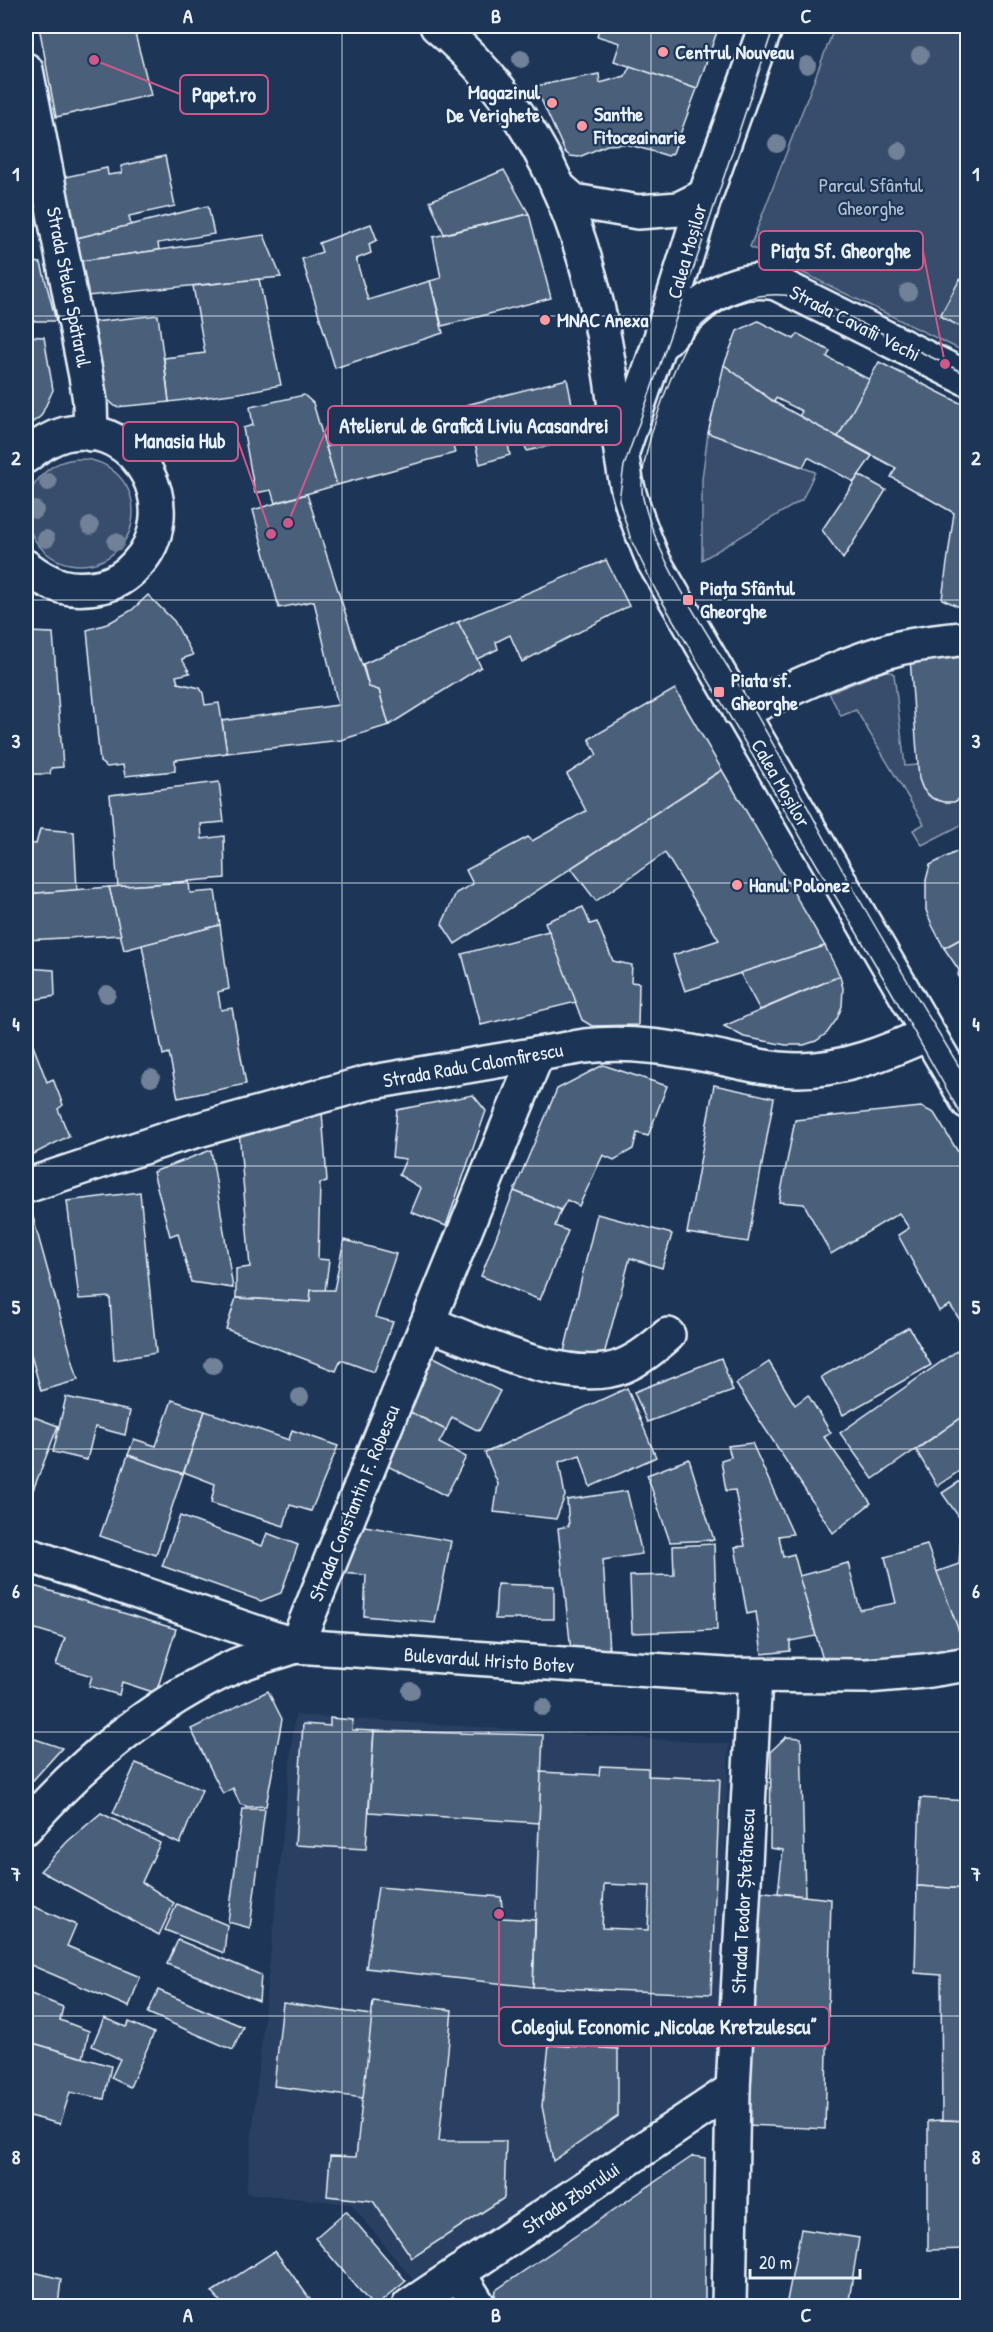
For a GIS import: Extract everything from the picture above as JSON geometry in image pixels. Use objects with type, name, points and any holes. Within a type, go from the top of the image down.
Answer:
[{"type":"street","name":"Calea Moșilor","points":[[437,26],[479,65],[509,99],[528,127],[558,186],[580,242],[592,286],[610,370],[632,503],[654,562],[968,1102]]},
{"type":"street","points":[[705,196],[766,26]]},
{"type":"street","name":"Strada Stelea Spătarul","points":[[26,70],[86,376],[90,401],[91,434]]},
{"type":"street","name":"Calea Moșilor","points":[[558,186],[574,201],[638,212],[679,209],[705,196]]},
{"type":"street","name":"Calea Moșilor","points":[[622,452],[658,347],[705,196]]},
{"type":"street","name":"Strada Cavafii Vechi","points":[[658,347],[694,310],[726,288],[758,280],[776,283],[968,379]]},
{"type":"street","points":[[26,456],[44,442],[66,434],[91,434],[113,440],[132,452],[147,470],[156,490],[159,513],[144,556],[129,573],[109,584],[87,589],[64,588],[42,580],[26,567]]},
{"type":"street","points":[[740,712],[795,687],[890,651],[968,638]]},
{"type":"street","name":"Strada Radu Calomfirescu","points":[[26,1186],[173,1137],[367,1083],[537,1054],[615,1043],[657,1046],[756,1065],[798,1070],[846,1063],[891,1050],[927,1034]]},
{"type":"street","name":"Strada Constantin F. Robescu","points":[[296,1647],[537,1054]]},
{"type":"street","points":[[428,1323],[515,1357],[573,1371],[590,1372],[622,1367],[653,1348],[668,1335]]},
{"type":"street","name":"Bulevardul Hristo Botev","points":[[26,1554],[296,1647],[755,1676],[867,1676],[968,1664]]},
{"type":"street","points":[[26,1827],[79,1772],[117,1739],[187,1690],[237,1665],[296,1647]]},
{"type":"street","name":"Strada Teodor Ștefănescu","points":[[729,2307],[733,2089],[755,1676]]},
{"type":"street","name":"Strada Zborului","points":[[409,2307],[733,2089]]},
{"type":"street","points":[[458,2273],[479,2307]]},
{"type":"shaded area","points":[[295,1715],[729,1744],[716,2084],[413,2280],[351,2204],[246,2193]]},
{"type":"green space","name":"Parcul Sfântul Gheorghe","points":[[835,26],[967,26],[967,353],[750,247]]},
{"type":"green space","points":[[708,433],[815,472],[802,500],[702,560],[702,479]]},
{"type":"green space","points":[[80,459],[100,463],[117,475],[129,492],[133,512],[129,532],[117,549],[100,561],[80,565],[60,561],[43,549],[31,532],[27,512],[31,492],[43,475],[60,463]]},
{"type":"green space","points":[[887,670],[894,674],[905,766],[918,765],[922,787],[927,794],[938,801],[956,800],[967,794],[967,822],[922,845],[913,830],[924,824],[856,710],[841,716],[829,693]]},
{"type":"building","points":[[39,26],[133,26],[151,95],[56,117]]},
{"type":"building","name":"Centrul Nouveau","points":[[600,26],[719,26],[697,89],[614,61],[620,43],[597,36]]},
{"type":"building","points":[[630,66],[697,89],[673,153],[668,156],[626,144],[607,145],[579,157],[570,156],[565,152],[535,86],[599,74],[600,83],[625,76]]},
{"type":"building","points":[[165,156],[175,206],[129,216],[131,225],[77,238],[65,177],[107,168],[108,175],[122,173],[121,166]]},
{"type":"building","points":[[504,170],[529,214],[444,234],[430,201]]},
{"type":"building","points":[[208,206],[214,234],[158,243],[159,250],[81,261],[77,238]]},
{"type":"building","points":[[529,214],[551,298],[442,326],[430,281],[441,278],[433,237]]},
{"type":"building","points":[[371,224],[377,240],[369,244],[371,253],[356,259],[368,300],[430,281],[443,333],[335,368],[302,259],[322,252],[319,243]]},
{"type":"building","points":[[264,235],[281,277],[87,296],[81,261]]},
{"type":"building","points":[[26,261],[41,263],[56,321],[26,321]]},
{"type":"building","points":[[259,279],[281,385],[169,402],[164,358],[205,353],[193,286]]},
{"type":"building","points":[[960,279],[968,284],[968,331],[940,316]]},
{"type":"building","points":[[158,315],[169,402],[116,407],[107,399],[94,322]]},
{"type":"building","points":[[758,321],[794,339],[798,334],[830,351],[827,357],[870,380],[838,437],[799,417],[802,411],[776,398],[774,402],[724,365],[737,331]]},
{"type":"building","points":[[26,336],[44,337],[53,390],[41,416],[26,427]]},
{"type":"building","points":[[879,362],[968,407],[968,611],[942,599],[954,513],[891,477],[896,468],[838,437]]},
{"type":"building","points":[[724,365],[774,402],[872,456],[854,482],[808,457],[803,467],[708,433]]},
{"type":"building","points":[[567,379],[579,439],[527,451],[522,439],[508,444],[510,455],[480,464],[466,405]]},
{"type":"building","points":[[304,395],[313,403],[337,485],[275,503],[271,490],[255,493],[243,428],[253,425],[250,407]]},
{"type":"building","points":[[443,413],[455,453],[337,485],[326,447]]},
{"type":"building","points":[[859,475],[886,490],[843,559],[822,530]]},
{"type":"building","points":[[307,494],[369,687],[379,690],[389,725],[341,740],[227,753],[222,721],[338,705],[314,601],[279,608],[253,510]]},
{"type":"building","points":[[606,560],[629,606],[522,662],[510,635],[496,642],[498,649],[477,659],[458,622]]},
{"type":"building","points":[[148,595],[174,621],[193,655],[182,659],[190,673],[176,676],[178,683],[200,688],[205,705],[219,703],[227,753],[175,760],[175,771],[125,776],[123,765],[107,767],[100,762],[87,630],[107,624],[132,610]]},
{"type":"building","points":[[458,622],[481,667],[389,725],[379,690],[369,687],[363,664]]},
{"type":"building","points":[[26,632],[53,633],[63,767],[51,768],[50,774],[26,774],[26,737],[28,736]]},
{"type":"building","points":[[968,654],[968,794],[954,802],[944,802],[932,798],[923,789],[919,779],[910,658]]},
{"type":"building","points":[[675,689],[722,770],[455,944],[442,924],[456,893],[473,884],[466,870],[528,837],[532,841],[586,811],[567,774],[597,755],[589,739]]},
{"type":"building","name":"Hanul Polonez","points":[[722,770],[825,946],[685,991],[673,955],[719,940],[665,853],[596,901],[571,868]]},
{"type":"building","points":[[219,782],[224,822],[201,824],[202,839],[224,836],[225,878],[118,887],[110,795]]},
{"type":"building","points":[[40,829],[74,832],[77,890],[26,894],[26,843],[36,844]]},
{"type":"building","points":[[968,846],[968,935],[944,948],[926,910],[926,880],[930,865]]},
{"type":"building","points":[[189,882],[190,893],[215,891],[220,925],[124,950],[109,887]]},
{"type":"building","points":[[109,887],[121,935],[26,940],[26,894]]},
{"type":"building","points":[[583,907],[590,924],[597,922],[613,961],[632,965],[631,982],[639,983],[638,1025],[592,1026],[582,1020],[545,922]]},
{"type":"building","points":[[220,925],[229,989],[218,992],[221,1010],[232,1008],[246,1084],[178,1098],[169,1053],[163,1055],[142,945]]},
{"type":"building","points":[[549,931],[576,1002],[481,1025],[462,954]]},
{"type":"building","points":[[968,935],[968,990],[958,975],[959,970],[944,948]]},
{"type":"building","points":[[825,946],[840,976],[760,1010],[740,973]]},
{"type":"building","points":[[26,968],[54,970],[55,996],[26,1001]]},
{"type":"building","points":[[840,976],[843,988],[842,1006],[837,1019],[827,1033],[816,1041],[804,1045],[786,1045],[744,1037],[724,1026]]},
{"type":"building","points":[[26,1027],[47,1082],[53,1079],[63,1105],[58,1109],[69,1136],[26,1158]]},
{"type":"building","points":[[603,1065],[667,1086],[648,1136],[637,1133],[633,1149],[614,1160],[603,1155],[579,1206],[567,1200],[561,1210],[514,1191],[557,1089]]},
{"type":"building","points":[[714,1085],[774,1098],[748,1242],[687,1233]]},
{"type":"building","points":[[473,1095],[486,1111],[446,1226],[411,1212],[421,1188],[399,1175],[406,1159],[392,1157],[397,1110]]},
{"type":"building","points":[[921,1107],[934,1113],[968,1168],[968,1332],[950,1305],[939,1311],[898,1235],[909,1228],[899,1213],[831,1254],[804,1204],[779,1202],[795,1120]]},
{"type":"building","points":[[322,1112],[327,1181],[320,1183],[318,1259],[329,1260],[325,1291],[311,1290],[310,1302],[236,1298],[236,1269],[250,1267],[239,1130]]},
{"type":"building","points":[[211,1150],[233,1288],[191,1282],[178,1233],[170,1236],[153,1172]]},
{"type":"building","points":[[514,1191],[561,1210],[555,1226],[568,1231],[540,1300],[481,1276]]},
{"type":"building","points":[[140,1192],[156,1353],[114,1360],[110,1297],[79,1299],[67,1201]]},
{"type":"building","points":[[31,1210],[78,1380],[41,1391],[26,1337],[26,1211]]},
{"type":"building","points":[[597,1214],[672,1234],[662,1268],[630,1258],[602,1362],[564,1352]]},
{"type":"building","points":[[344,1240],[396,1254],[375,1317],[393,1322],[374,1372],[341,1360],[336,1371],[226,1329],[236,1298],[310,1302],[311,1290],[334,1290]]},
{"type":"building","points":[[909,1327],[931,1365],[843,1415],[821,1377]]},
{"type":"building","points":[[961,1348],[968,1357],[968,1413],[873,1479],[840,1433]]},
{"type":"building","points":[[428,1354],[500,1391],[479,1431],[452,1417],[446,1430],[400,1407]]},
{"type":"building","points":[[721,1358],[733,1391],[647,1422],[634,1392]]},
{"type":"building","points":[[769,1362],[795,1405],[808,1395],[831,1433],[824,1437],[871,1503],[833,1533],[736,1384]]},
{"type":"building","points":[[627,1388],[656,1457],[590,1487],[580,1455],[559,1462],[565,1496],[556,1519],[494,1512],[498,1484],[485,1453]]},
{"type":"building","points":[[66,1397],[130,1411],[125,1435],[95,1427],[87,1460],[53,1452]]},
{"type":"building","points":[[172,1400],[205,1411],[183,1474],[128,1455],[134,1439],[156,1446]]},
{"type":"building","points":[[400,1407],[446,1430],[439,1443],[466,1457],[446,1496],[374,1459]]},
{"type":"building","points":[[205,1411],[289,1440],[292,1430],[338,1446],[311,1511],[290,1505],[284,1526],[211,1503],[215,1484],[184,1472]]},
{"type":"building","points":[[968,1413],[968,1465],[937,1486],[916,1450]]},
{"type":"building","points":[[26,1414],[58,1426],[26,1508]]},
{"type":"building","points":[[752,1443],[793,1534],[779,1536],[783,1557],[794,1554],[816,1636],[790,1641],[790,1651],[762,1654],[756,1612],[747,1614],[735,1547],[745,1546],[735,1490],[726,1491],[721,1460],[731,1457],[728,1446]]},
{"type":"building","points":[[128,1455],[183,1474],[156,1555],[100,1536]]},
{"type":"building","points":[[689,1459],[714,1540],[670,1542],[647,1475]]},
{"type":"building","points":[[968,1476],[968,1530],[942,1493]]},
{"type":"building","points":[[627,1491],[642,1554],[603,1560],[609,1651],[571,1651],[558,1528],[569,1526],[567,1500]]},
{"type":"building","points":[[180,1516],[262,1546],[267,1533],[298,1545],[281,1593],[261,1601],[162,1566]]},
{"type":"building","points":[[359,1525],[451,1541],[435,1623],[364,1616],[366,1575],[340,1573]]},
{"type":"building","points":[[968,1531],[968,1649],[966,1650],[936,1572],[959,1564],[961,1536]]},
{"type":"building","points":[[714,1544],[717,1630],[632,1633],[630,1576],[674,1575],[673,1546]]},
{"type":"building","points":[[927,1545],[966,1650],[825,1667],[799,1576],[848,1563],[860,1610],[896,1603],[885,1557]]},
{"type":"building","points":[[497,1584],[554,1586],[554,1619],[495,1619]]},
{"type":"building","points":[[34,1586],[176,1629],[156,1693],[122,1682],[119,1695],[89,1686],[92,1676],[56,1665],[65,1638],[26,1626],[26,1589],[32,1591]]},
{"type":"building","points":[[268,1691],[282,1719],[266,1806],[248,1807],[240,1804],[233,1788],[223,1794],[191,1729]]},
{"type":"building","points":[[330,1718],[353,1720],[352,1730],[374,1731],[366,1849],[295,1845],[303,1724],[330,1726]]},
{"type":"building","points":[[374,1731],[543,1735],[539,1823],[369,1812]]},
{"type":"building","points":[[26,1736],[62,1748],[26,1788]]},
{"type":"building","points":[[786,1737],[801,1738],[805,1896],[778,1893],[783,1850],[770,1848],[771,1751]]},
{"type":"building","points":[[136,1763],[202,1790],[180,1844],[113,1813]]},
{"type":"building","points":[[600,1766],[648,1768],[648,1776],[720,1779],[711,1994],[533,1987],[541,1772],[599,1775]],"holes":[[[604,1884],[650,1886],[648,1930],[602,1928]]]},
{"type":"building","points":[[920,1798],[968,1801],[968,1889],[917,1886]]},
{"type":"building","points":[[243,1809],[265,1809],[250,1928],[228,1922]]},
{"type":"building","points":[[101,1813],[160,1843],[142,1882],[174,1903],[159,1935],[40,1871],[68,1841]]},
{"type":"building","points":[[917,1886],[968,1889],[968,2121],[942,2120],[941,1975],[915,1973]]},
{"type":"building","points":[[378,1887],[501,1897],[503,1918],[535,1920],[533,1987],[366,1968]]},
{"type":"building","points":[[756,1891],[831,1899],[825,2129],[748,2125]]},
{"type":"building","points":[[26,1903],[76,1925],[67,1946],[140,1977],[129,2007],[26,1963]]},
{"type":"building","points":[[177,1904],[227,1925],[224,1953],[165,1930]]},
{"type":"building","points":[[178,1940],[261,1975],[259,2001],[167,1964]]},
{"type":"building","points":[[158,1990],[243,2027],[233,2050],[148,2013]]},
{"type":"building","points":[[26,1992],[63,2007],[60,2020],[89,2031],[83,2058],[26,2041]]},
{"type":"building","points":[[373,2001],[452,2010],[439,2141],[506,2141],[504,2198],[412,2258],[373,2201],[327,2196],[330,2156],[356,2157]]},
{"type":"building","points":[[283,2003],[372,2015],[363,2098],[274,2086]]},
{"type":"building","points":[[104,2018],[126,2027],[129,2022],[154,2033],[130,2087],[111,2078],[120,2059],[92,2046]]},
{"type":"building","points":[[26,2041],[111,2066],[104,2099],[70,2092],[60,2124],[26,2115]]},
{"type":"building","points":[[549,2045],[618,2049],[618,2116],[553,2161],[542,2106]]},
{"type":"building","points":[[928,2121],[968,2121],[968,2249],[928,2250]]},
{"type":"building","points":[[693,2156],[705,2158],[705,2306],[493,2306],[496,2290]]},
{"type":"building","points":[[346,2211],[406,2281],[376,2306],[373,2306],[315,2238]]},
{"type":"building","points":[[801,2229],[859,2238],[848,2306],[786,2306]]},
{"type":"building","points":[[275,2251],[315,2306],[224,2306],[212,2292]]},
{"type":"building","points":[[26,2270],[61,2279],[58,2306],[26,2306]]},
{"type":"tram line","points":[[774,26],[692,273],[624,466],[619,500],[631,540],[656,591],[891,991],[968,1127]]},
{"type":"tram line","points":[[968,375],[817,303],[783,295],[752,298],[737,303],[709,319],[688,341],[668,386],[654,426],[642,483],[643,498],[651,525],[675,579],[762,724],[830,848],[968,1081]]},
{"type":"place","name":"Centrul Nouveau","points":[[663,52]]},
{"type":"place","name":"Papet.ro","points":[[94,60]]},
{"type":"place","name":"Magazinul De Verighete","points":[[552,103]]},
{"type":"place","name":"Santhe Fitoceainarie","points":[[582,126]]},
{"type":"place","name":"MNAC Anexa","points":[[545,320]]},
{"type":"place","name":"Piața Sf. Gheorghe","points":[[945,364]]},
{"type":"place","name":"Atelierul de Grafică Liviu Acasandrei","points":[[288,523]]},
{"type":"place","name":"Manasia Hub","points":[[271,534]]},
{"type":"place","name":"Piața Sfântul Gheorghe","points":[[688,600]]},
{"type":"place","name":"Piata sf. Gheorghe","points":[[719,692]]},
{"type":"place","name":"Hanul Polonez","points":[[737,885]]},
{"type":"place","name":"Colegiul Economic „Nicolae Kretzulescu”","points":[[499,1914]]}]
